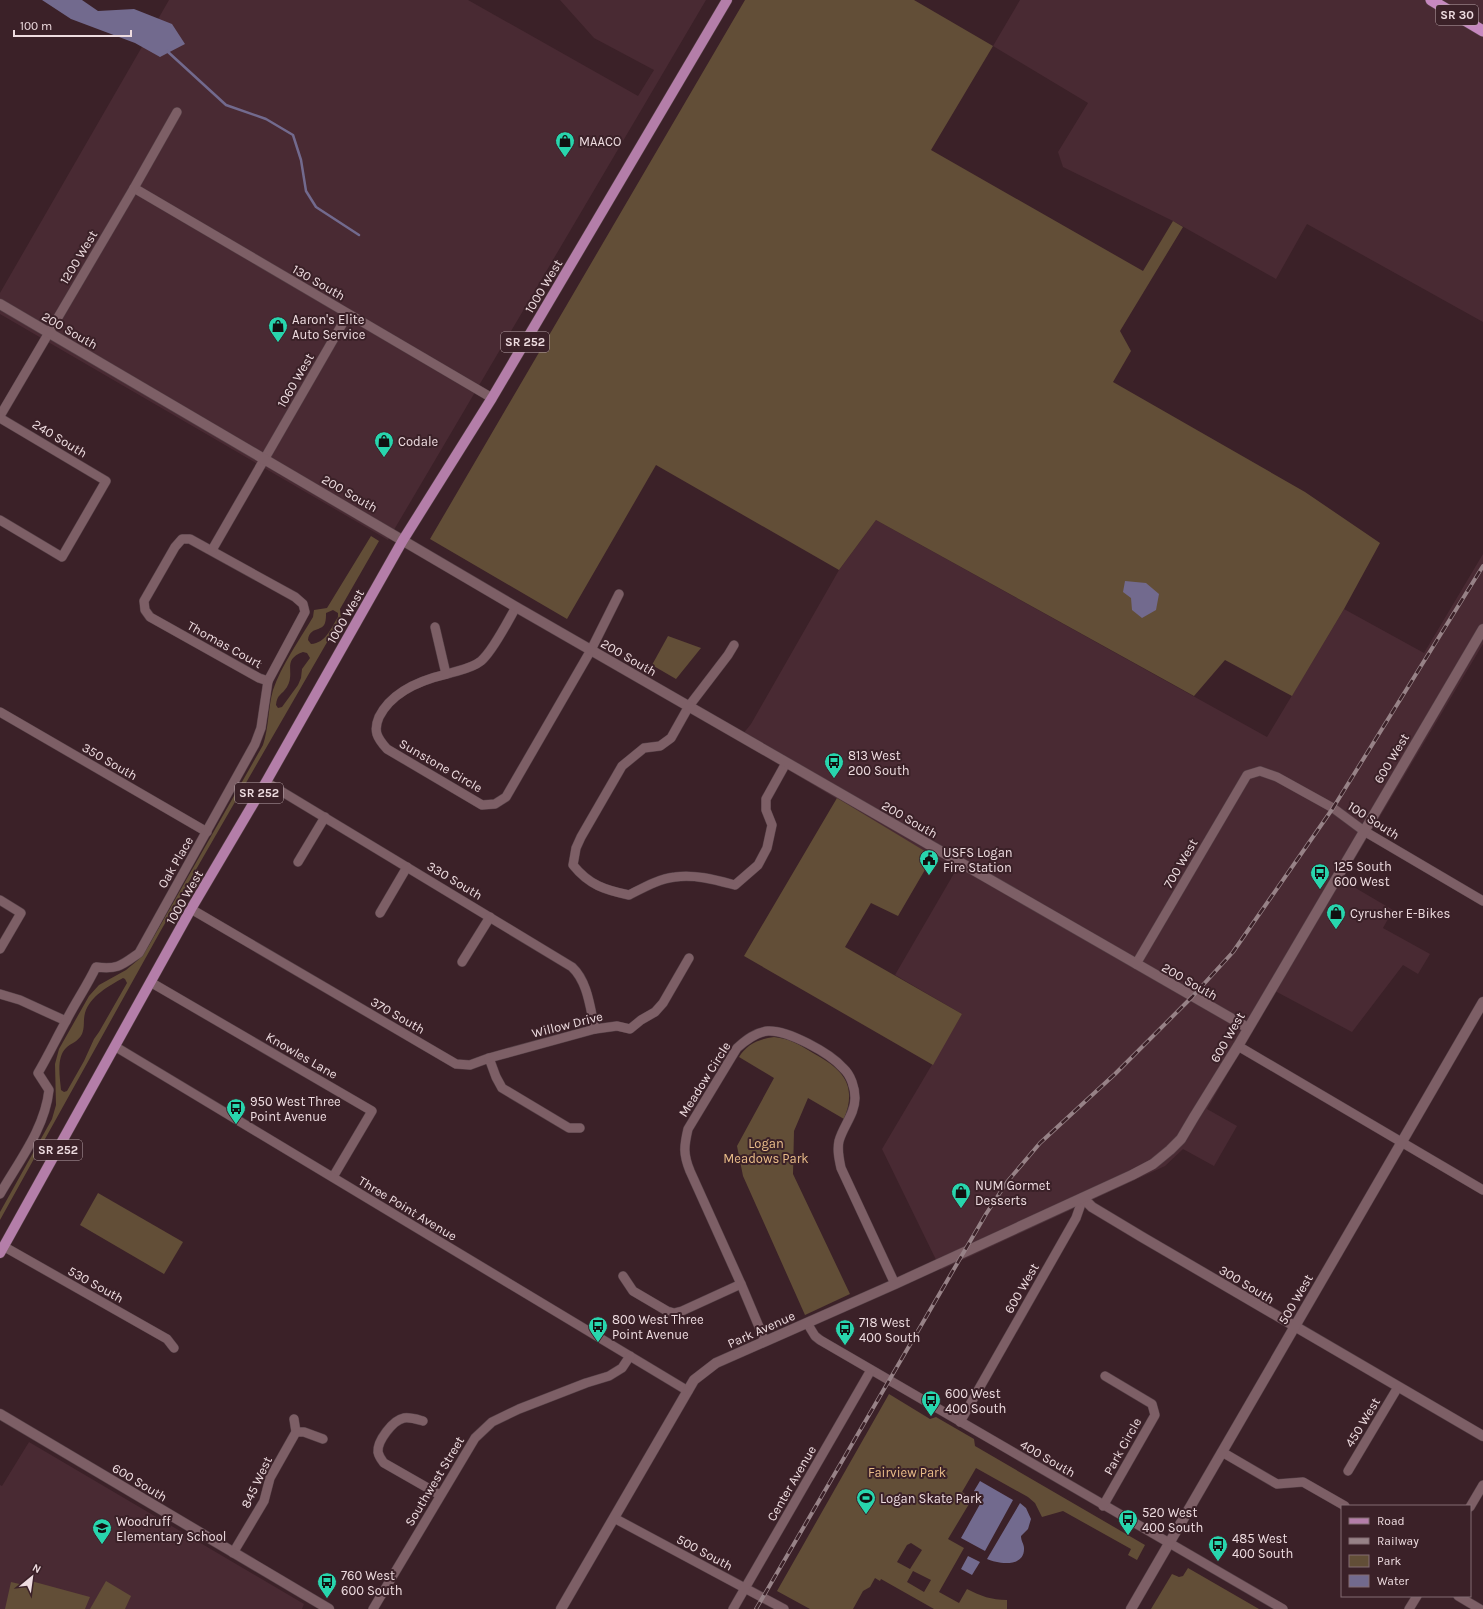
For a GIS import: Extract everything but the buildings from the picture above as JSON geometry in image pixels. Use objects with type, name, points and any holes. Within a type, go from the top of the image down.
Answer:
[{"type":"highway","name":"SR 30","points":[[1431,0],[1483,31]]},
{"type":"main road","name":"1000 West","points":[[2,1249],[192,909],[404,540],[492,398],[727,0]]},
{"type":"street","name":"1200 West","points":[[0,417],[177,112]]},
{"type":"street","name":"130 South","points":[[134,188],[492,398]]},
{"type":"street","name":"200 South","points":[[0,304],[516,607],[1248,1028]]},
{"type":"street","name":"1060 West","points":[[264,458],[348,314]]},
{"type":"street","name":"240 South","points":[[0,417],[106,481],[62,557],[0,520]]},
{"type":"street","points":[[212,550],[264,458]]},
{"type":"street","name":"Thomas Court","points":[[190,539],[212,550],[295,597],[303,604],[305,612],[268,682],[150,617],[144,610],[144,602],[175,547],[182,540],[190,539]]},
{"type":"street","name":"Sunstone Circle","points":[[516,607],[482,661],[467,669],[423,681],[406,689],[391,700],[382,712],[376,724],[378,738],[387,749],[482,805],[495,804],[506,797],[591,650],[619,594]]},
{"type":"street","points":[[435,627],[446,674]]},
{"type":"street","name":"600 West","points":[[960,1422],[1076,1218],[1083,1198],[1153,1164],[1170,1150],[1188,1128],[1238,1046],[1483,628]]},
{"type":"street","points":[[734,645],[689,706],[670,738],[660,746],[644,748],[622,766],[581,837],[576,848],[573,865],[591,883],[608,891],[629,895],[652,884],[675,877],[696,876],[736,885],[758,865],[767,848],[772,825],[766,810],[766,799],[786,763]]},
{"type":"street","name":"Oak Place","points":[[66,1021],[88,984],[96,967],[111,969],[122,965],[139,953],[255,744],[261,728],[268,682]]},
{"type":"street","name":"350 South","points":[[0,712],[207,832]]},
{"type":"street","name":"100 South","points":[[1247,774],[1260,771],[1277,777],[1333,808],[1364,831],[1483,901]]},
{"type":"street","name":"700 West","points":[[1136,964],[1247,774]]},
{"type":"street","name":"330 South","points":[[266,782],[572,967],[579,973],[583,981],[595,1029]]},
{"type":"street","points":[[298,862],[324,817]]},
{"type":"street","points":[[380,913],[407,867]]},
{"type":"street","points":[[0,900],[21,913],[0,949]]},
{"type":"street","name":"370 South","points":[[192,909],[456,1064],[470,1065],[489,1058]]},
{"type":"street","points":[[462,962],[490,917]]},
{"type":"street","name":"Willow Drive","points":[[489,1058],[595,1029],[616,1026],[630,1029],[641,1020],[655,1012],[663,1003],[689,958]]},
{"type":"street","name":"Knowles Lane","points":[[152,982],[372,1111],[333,1177]]},
{"type":"street","points":[[0,994],[45,1010],[66,1021],[38,1073],[49,1090],[48,1103],[42,1120],[1,1190]]},
{"type":"street","name":"500 West","points":[[1131,1609],[1483,1002]]},
{"type":"street","name":"Meadow Circle","points":[[765,1341],[690,1171],[685,1158],[684,1144],[688,1129],[737,1048],[746,1040],[758,1033],[768,1031],[792,1035],[831,1057],[844,1068],[853,1083],[855,1099],[852,1114],[839,1140],[838,1154],[841,1168],[895,1284]]},
{"type":"street","points":[[1238,1046],[1483,1190]]},
{"type":"street","name":"Three Point Avenue","points":[[116,1047],[688,1391]]},
{"type":"street","points":[[489,1058],[502,1088],[569,1128],[580,1128]]},
{"type":"street","name":"Park Avenue","points":[[561,1609],[694,1380],[716,1363],[895,1284],[1083,1198]]},
{"type":"street","name":"300 South","points":[[1083,1198],[1092,1207],[1294,1327],[1483,1436]]},
{"type":"street","name":"530 South","points":[[2,1249],[167,1339],[174,1348]]},
{"type":"street","points":[[623,1276],[633,1291],[667,1311],[674,1313],[682,1311],[741,1284]]},
{"type":"street","name":"400 South","points":[[807,1323],[812,1332],[820,1340],[1103,1506],[1283,1609]]},
{"type":"street","name":"Southwest Street","points":[[374,1609],[475,1438],[492,1422],[586,1383],[609,1376],[622,1368],[630,1356]]},
{"type":"street","name":"Center Avenue","points":[[733,1609],[871,1370]]},
{"type":"street","name":"Park Circle","points":[[1103,1506],[1155,1415],[1152,1404],[1105,1376]]},
{"type":"street","name":"450 West","points":[[1348,1471],[1398,1387]]},
{"type":"street","name":"600 South","points":[[0,1414],[329,1609]]},
{"type":"street","points":[[423,1421],[412,1418],[404,1418],[396,1421],[389,1428],[378,1450],[384,1463],[440,1495]]},
{"type":"street","points":[[294,1419],[296,1432],[304,1432],[323,1439]]},
{"type":"street","name":"845 West","points":[[234,1553],[264,1501],[270,1478],[296,1432]]},
{"type":"street","points":[[1222,1452],[1277,1484],[1303,1482],[1343,1505]]},
{"type":"street","points":[[1471,1505],[1483,1485]]},
{"type":"street","name":"500 South","points":[[614,1518],[784,1609]]},
{"type":"street","points":[[1409,1609],[1416,1597]]},
{"type":"street","points":[[1460,1597],[1480,1609]]},
{"type":"shaded area","points":[[169,0],[468,0],[638,96],[654,70],[594,38],[560,0],[706,0],[388,540],[0,314],[0,293]]},
{"type":"shaded area","points":[[1020,0],[1483,0],[1483,322],[1307,224],[1276,279],[1173,221],[1063,167],[1058,152],[1088,103],[993,46]]},
{"type":"shaded area","points":[[876,520],[1267,737],[1344,609],[1424,653],[1483,554],[1483,644],[1342,880],[1393,910],[1383,928],[1430,954],[1418,974],[1403,965],[1352,1032],[1275,991],[1207,1109],[1237,1126],[1214,1166],[1183,1149],[1165,1166],[941,1270],[882,1149],[962,1014],[895,975],[956,870],[738,740],[751,724],[839,570]]},
{"type":"shaded area","name":"Woodruff Elementary School","points":[[29,1442],[304,1604],[302,1609],[0,1609],[0,1485],[2,1486]]},
{"type":"green space","points":[[745,0],[914,0],[993,46],[931,150],[1143,271],[1173,221],[1183,227],[1120,331],[1131,351],[1113,382],[1305,492],[1380,543],[1344,609],[1292,696],[1225,660],[1194,696],[876,520],[839,570],[656,465],[567,619],[430,539]]},
{"type":"green space","points":[[371,536],[379,541],[340,609],[341,618],[160,932],[0,1220],[0,1212],[52,1119],[56,1105],[55,1064],[59,1049],[89,996],[99,985],[126,970],[138,960],[148,947],[263,745],[273,690],[286,662],[313,617],[314,610],[327,608]],"holes":[[[333,610],[338,613],[338,617],[330,630],[321,641],[311,644],[308,640],[309,636],[313,631],[323,626],[326,621],[326,613]],[[303,652],[307,653],[310,658],[302,669],[301,678],[298,685],[282,707],[278,708],[276,705],[277,699],[287,687],[292,659],[296,655]],[[123,978],[127,983],[94,1039],[84,1061],[67,1091],[64,1092],[61,1090],[60,1074],[60,1062],[63,1052],[68,1046],[79,1039],[82,1034],[87,1007],[91,1001],[106,988]]]},
{"type":"green space","points":[[668,636],[701,648],[676,679],[652,665]]},
{"type":"green space","points":[[837,798],[933,856],[898,916],[871,903],[845,947],[962,1014],[933,1065],[744,956]]},
{"type":"green space","name":"Logan Meadows Park","points":[[774,1037],[794,1042],[832,1065],[845,1079],[848,1087],[848,1107],[844,1119],[808,1098],[794,1131],[793,1174],[850,1294],[805,1315],[743,1176],[737,1146],[774,1078],[739,1057],[750,1045],[763,1039]]},
{"type":"green space","points":[[98,1193],[183,1242],[164,1274],[80,1225]]},
{"type":"green space","name":"Fairview Park","points":[[889,1394],[930,1419],[936,1417],[974,1439],[975,1446],[1145,1545],[1137,1560],[1128,1555],[1131,1549],[1063,1511],[1042,1517],[1035,1503],[1028,1497],[976,1468],[962,1492],[972,1499],[948,1539],[964,1548],[939,1592],[959,1603],[967,1589],[986,1597],[1007,1600],[1007,1609],[934,1609],[881,1579],[880,1581],[875,1578],[870,1587],[863,1591],[853,1609],[810,1609],[777,1591]],"holes":[[[911,1543],[922,1550],[910,1569],[897,1562],[907,1545]],[[913,1571],[931,1580],[924,1592],[907,1582]]]},
{"type":"green space","points":[[1188,1568],[1259,1609],[1151,1609],[1172,1574],[1179,1577],[1183,1576]]},
{"type":"green space","points":[[31,1581],[90,1597],[85,1609],[5,1609],[11,1582],[28,1586]]},
{"type":"green space","points":[[106,1581],[131,1596],[125,1609],[90,1609]]},
{"type":"water","points":[[42,0],[82,0],[98,11],[134,9],[172,24],[185,44],[160,57],[135,43],[71,19]]},
{"type":"water","points":[[1125,581],[1146,583],[1159,594],[1156,610],[1142,618],[1132,610],[1131,598],[1123,592]]},
{"type":"water","points":[[980,1481],[1013,1500],[985,1551],[961,1538],[984,1497],[974,1491]]},
{"type":"water","points":[[1020,1503],[1026,1508],[1031,1519],[1028,1529],[1021,1536],[1024,1547],[1023,1554],[1016,1562],[1010,1563],[987,1559]]},
{"type":"water","points":[[968,1556],[980,1562],[972,1575],[961,1569]]},
{"type":"waterway","points":[[167,51],[226,105],[266,119],[293,135],[301,160],[306,191],[316,207],[359,235]]},
{"type":"railway","points":[[756,1609],[986,1214],[1007,1182],[1040,1143],[1115,1074],[1192,997],[1233,952],[1333,808],[1483,566]]},
{"type":"place","name":"MAACO","points":[[565,158]]},
{"type":"place","name":"Aaron's Elite Auto Service","points":[[278,343]]},
{"type":"place","name":"Codale","points":[[384,458]]},
{"type":"place","name":"813 West 200 South","points":[[834,779]]},
{"type":"place","name":"USFS Logan Fire Station","points":[[929,876]]},
{"type":"place","name":"125 South 600 West","points":[[1320,890]]},
{"type":"place","name":"Cyrusher E-Bikes","points":[[1336,930]]},
{"type":"place","name":"950 West Three Point Avenue","points":[[236,1125]]},
{"type":"place","name":"NUM Gormet Desserts","points":[[961,1209]]},
{"type":"place","name":"800 West Three Point Avenue","points":[[598,1343]]},
{"type":"place","name":"718 West 400 South","points":[[845,1346]]},
{"type":"place","name":"600 West 400 South","points":[[931,1417]]},
{"type":"place","name":"Logan Skate Park","points":[[866,1515]]},
{"type":"place","name":"520 West 400 South","points":[[1128,1536]]},
{"type":"place","name":"Woodruff Elementary School","points":[[102,1545]]},
{"type":"place","name":"485 West 400 South","points":[[1218,1562]]},
{"type":"place","name":"760 West 600 South","points":[[327,1599]]}]
